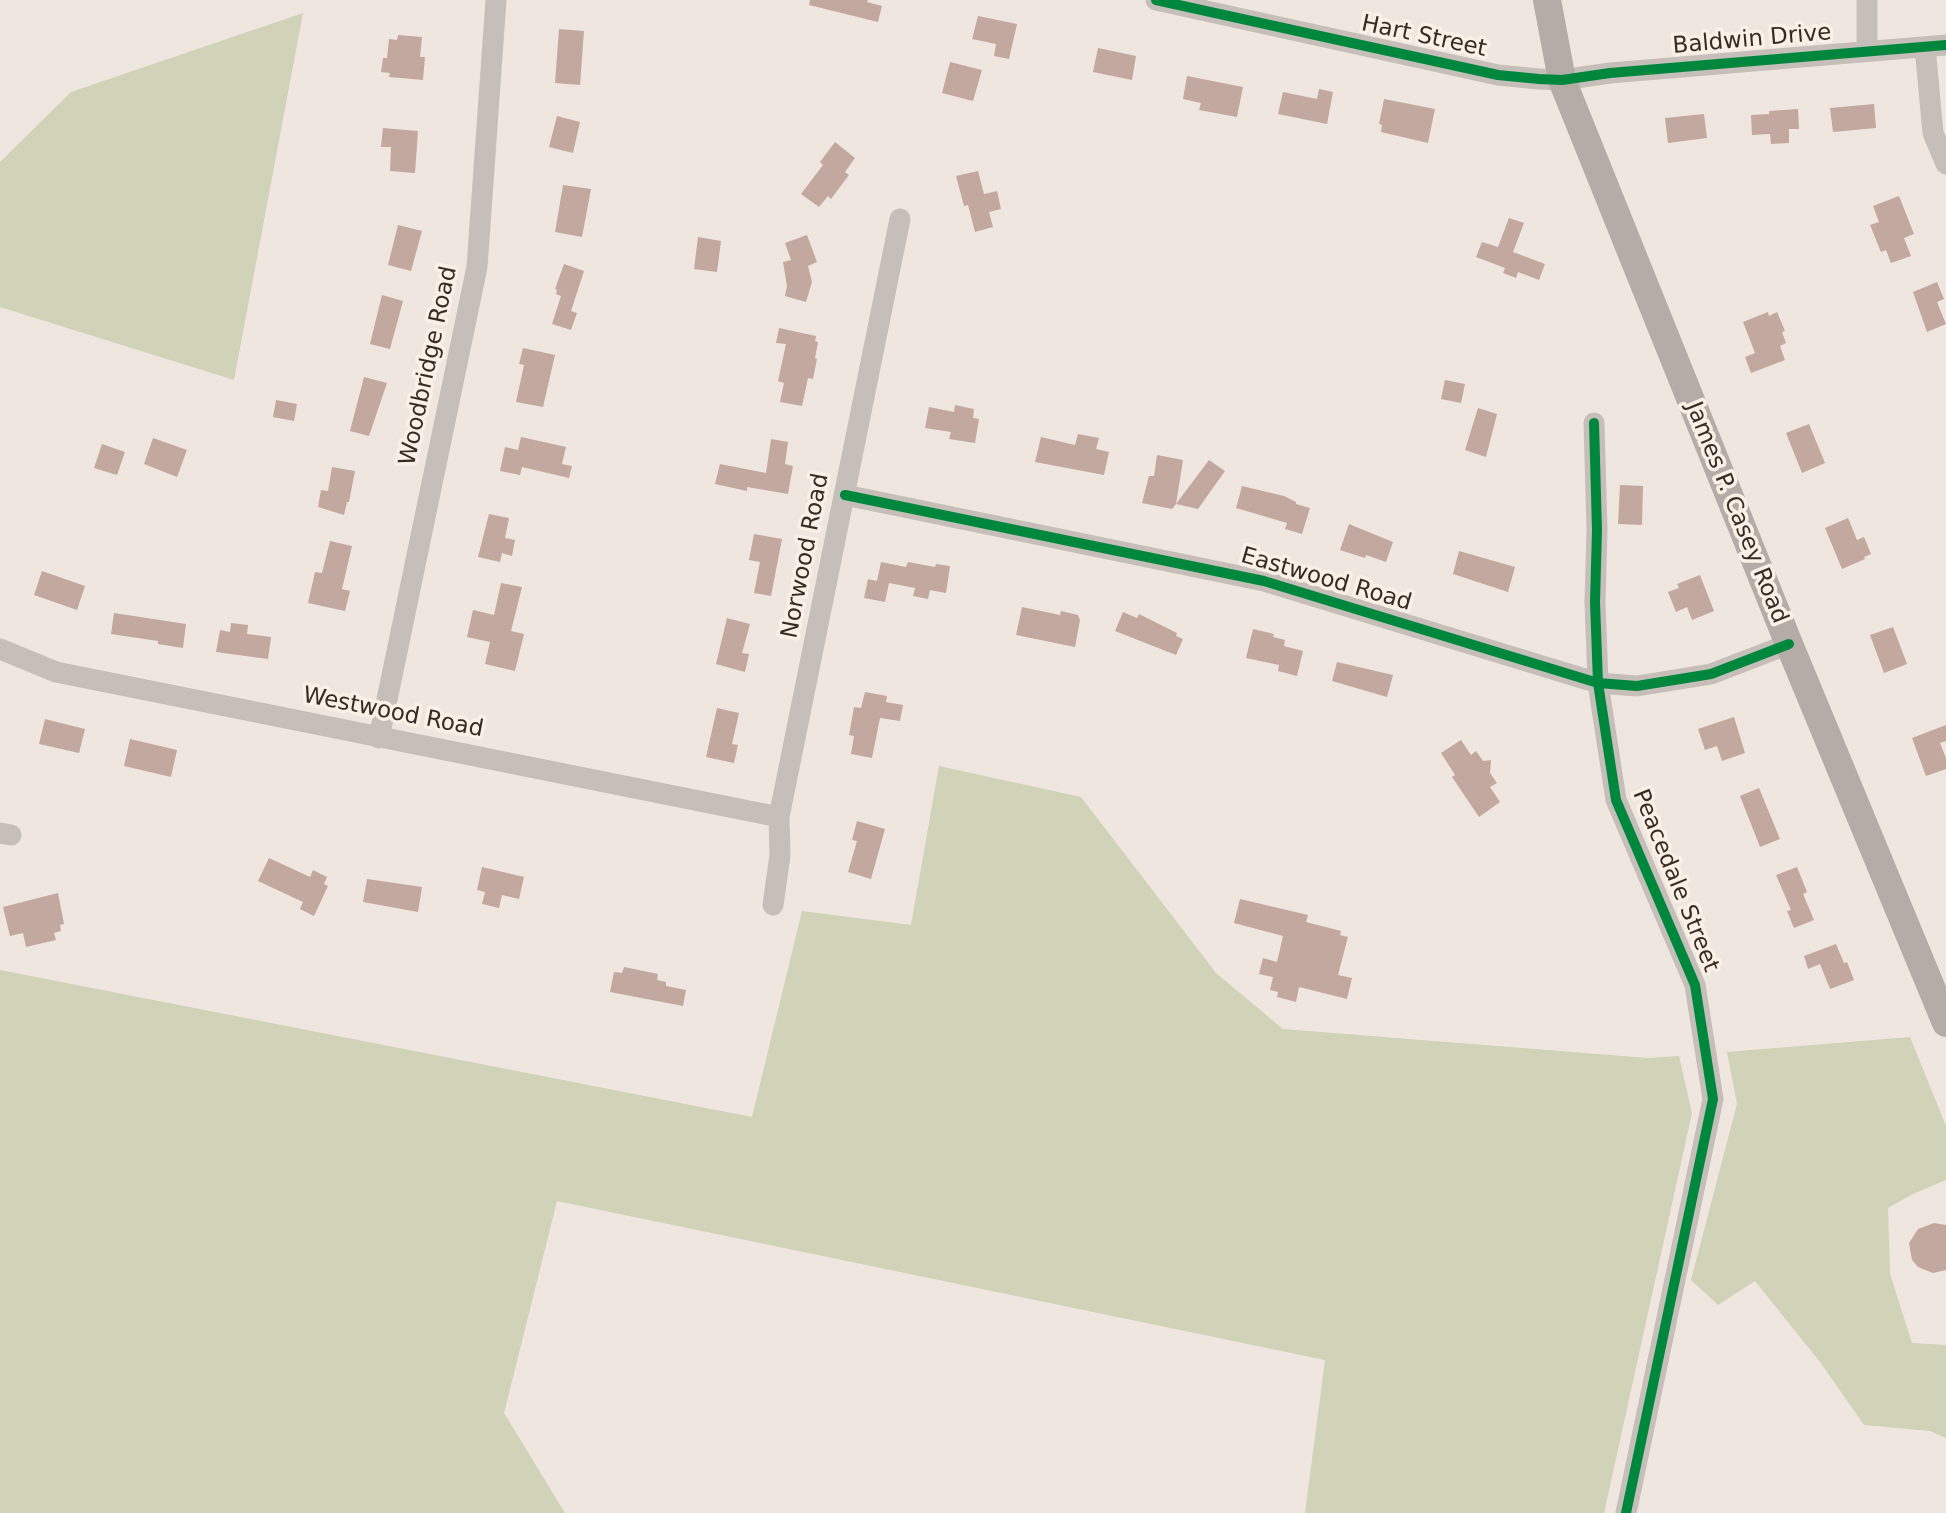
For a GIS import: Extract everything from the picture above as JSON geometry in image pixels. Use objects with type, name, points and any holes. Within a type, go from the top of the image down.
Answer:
[{"type":"main road","points":[[1547,0],[1562,80]]},
{"type":"main road","name":"James P. Casey Road","points":[[1562,80],[1789,644],[1946,1023]]},
{"type":"street","name":"Woodbridge Road","points":[[379,737],[477,267],[496,0]]},
{"type":"street","points":[[1867,0],[1867,51]]},
{"type":"street","name":"Hart Street","points":[[1167,1],[1498,75],[1562,80]]},
{"type":"street","name":"Baldwin Drive","points":[[1562,80],[1610,73],[1935,46]]},
{"type":"street","points":[[1935,46],[1933,133],[1946,164]]},
{"type":"street","name":"Norwood Road","points":[[773,905],[779,855],[779,817],[900,219]]},
{"type":"street","name":"Peacedale Street","points":[[1594,424],[1598,683],[1616,800],[1695,985],[1713,1099],[1626,1513]]},
{"type":"street","name":"Eastwood Road","points":[[845,495],[1264,581],[1598,683],[1637,686],[1711,674],[1789,644]]},
{"type":"street","name":"Westwood Road","points":[[0,649],[56,672],[779,817]]},
{"type":"green space","points":[[303,13],[234,380],[0,307],[0,162],[71,92]]},
{"type":"green space","points":[[939,766],[1081,797],[1216,973],[1283,1029],[1648,1058],[1679,1056],[1692,1113],[1604,1513],[1305,1513],[1325,1360],[557,1201],[504,1413],[565,1513],[0,1513],[0,970],[752,1117],[802,911],[911,925]]},
{"type":"green space","points":[[1910,1037],[1946,1126],[1946,1180],[1888,1208],[1890,1274],[1912,1343],[1946,1345],[1946,1438],[1930,1431],[1864,1425],[1820,1362],[1755,1281],[1718,1305],[1691,1280],[1737,1104],[1727,1052]]},
{"type":"building","points":[[810,0],[868,0],[867,2],[882,6],[878,22],[809,5]]},
{"type":"building","points":[[978,16],[1017,24],[1009,59],[994,56],[996,44],[972,39]]},
{"type":"building","points":[[559,29],[584,31],[580,85],[555,83]]},
{"type":"building","points":[[398,35],[422,37],[420,57],[425,57],[423,80],[389,77],[390,73],[381,72],[383,58],[387,58],[389,39],[397,40]]},
{"type":"building","points":[[1098,48],[1136,56],[1132,80],[1093,72]]},
{"type":"building","points":[[950,62],[982,70],[973,101],[942,93]]},
{"type":"building","points":[[1187,76],[1243,87],[1237,117],[1199,110],[1201,103],[1183,99]]},
{"type":"building","points":[[1319,89],[1333,92],[1327,124],[1278,114],[1283,92],[1317,99]]},
{"type":"building","points":[[1384,99],[1435,109],[1428,143],[1381,132],[1382,125],[1379,124]]},
{"type":"building","points":[[1874,104],[1876,128],[1833,132],[1830,108]]},
{"type":"building","points":[[1798,109],[1799,129],[1789,129],[1789,143],[1771,144],[1770,134],[1752,135],[1751,115]]},
{"type":"building","points":[[1704,114],[1707,138],[1668,143],[1665,118]]},
{"type":"building","points":[[557,116],[580,122],[573,153],[549,147]]},
{"type":"building","points":[[383,128],[418,131],[415,173],[390,171],[391,147],[381,147]]},
{"type":"building","points":[[835,142],[855,158],[845,172],[849,175],[831,199],[828,196],[819,207],[801,194],[823,165],[820,162]]},
{"type":"building","points":[[978,171],[984,194],[997,191],[1001,209],[989,212],[993,227],[975,232],[956,176]]},
{"type":"building","points":[[563,185],[591,189],[582,237],[555,232]]},
{"type":"building","points":[[1899,196],[1914,234],[1904,238],[1911,256],[1891,263],[1886,250],[1881,252],[1870,225],[1879,222],[1873,206]]},
{"type":"building","points":[[1509,218],[1524,223],[1513,252],[1545,264],[1539,280],[1518,272],[1516,278],[1503,273],[1505,268],[1476,257],[1482,242],[1498,247]]},
{"type":"building","points":[[398,225],[422,231],[411,271],[388,265]]},
{"type":"building","points":[[807,235],[817,262],[808,266],[812,282],[806,302],[785,296],[787,286],[783,262],[791,260],[785,243]]},
{"type":"building","points":[[698,237],[721,241],[717,272],[694,269]]},
{"type":"building","points":[[564,264],[584,271],[571,311],[577,313],[571,330],[552,324],[561,296],[556,294],[555,289]]},
{"type":"building","points":[[1937,282],[1944,299],[1937,302],[1946,324],[1927,332],[1913,292]]},
{"type":"building","points":[[382,295],[403,301],[390,349],[370,344]]},
{"type":"building","points":[[1768,312],[1769,316],[1777,312],[1785,331],[1782,332],[1786,343],[1780,346],[1785,360],[1751,373],[1745,357],[1755,353],[1743,322]]},
{"type":"building","points":[[779,328],[816,336],[815,341],[818,342],[813,379],[808,378],[802,406],[780,402],[784,383],[778,381],[786,344],[776,343]]},
{"type":"building","points":[[523,348],[555,355],[543,407],[516,402],[524,365],[519,364]]},
{"type":"building","points":[[364,377],[387,383],[369,436],[350,431]]},
{"type":"building","points":[[1445,380],[1465,384],[1461,403],[1441,399]]},
{"type":"building","points":[[276,400],[297,404],[294,421],[273,417]]},
{"type":"building","points":[[955,405],[974,409],[973,418],[979,419],[975,443],[949,439],[951,432],[925,428],[929,407],[954,412]]},
{"type":"building","points":[[1478,408],[1497,414],[1486,457],[1465,450]]},
{"type":"building","points":[[1809,424],[1825,463],[1802,473],[1786,433]]},
{"type":"building","points":[[1078,434],[1099,438],[1096,449],[1109,452],[1104,475],[1035,462],[1041,437],[1075,445]]},
{"type":"building","points":[[521,437],[566,447],[562,464],[572,466],[569,478],[522,467],[520,475],[500,471],[505,447],[518,450]]},
{"type":"building","points":[[153,438],[187,450],[177,477],[144,464]]},
{"type":"building","points":[[771,439],[788,442],[785,464],[793,466],[788,494],[747,487],[747,491],[715,484],[720,464],[766,473]]},
{"type":"building","points":[[102,444],[125,452],[117,475],[94,468]]},
{"type":"building","points":[[1157,455],[1183,460],[1176,504],[1172,509],[1142,503],[1149,476],[1154,476]]},
{"type":"building","points":[[1209,460],[1225,471],[1198,509],[1176,504]]},
{"type":"building","points":[[332,467],[355,471],[344,515],[318,507],[321,490],[328,491]]},
{"type":"building","points":[[1620,485],[1643,486],[1642,525],[1618,524]]},
{"type":"building","points":[[1242,486],[1284,496],[1296,504],[1310,508],[1302,534],[1285,529],[1287,523],[1236,508]]},
{"type":"building","points":[[489,514],[509,518],[505,538],[515,540],[512,556],[502,553],[500,562],[478,557]]},
{"type":"building","points":[[1848,518],[1857,540],[1864,537],[1871,554],[1842,569],[1825,528]]},
{"type":"building","points":[[1349,524],[1393,542],[1386,562],[1340,550]]},
{"type":"building","points":[[754,534],[782,539],[771,596],[754,593],[760,562],[749,560]]},
{"type":"building","points":[[330,541],[352,546],[342,589],[350,591],[345,611],[308,603],[315,572],[322,573]]},
{"type":"building","points":[[1459,551],[1515,567],[1508,592],[1453,574]]},
{"type":"building","points":[[881,562],[906,567],[908,562],[935,567],[936,564],[950,566],[946,593],[930,590],[928,599],[913,596],[915,588],[889,583],[885,602],[864,598],[868,579],[877,581]]},
{"type":"building","points":[[42,571],[85,586],[77,610],[34,595]]},
{"type":"building","points":[[1700,575],[1714,611],[1692,620],[1687,607],[1676,612],[1668,592],[1679,588],[1677,584]]},
{"type":"building","points":[[501,583],[522,587],[511,631],[524,634],[515,671],[485,664],[490,642],[467,637],[473,610],[494,615]]},
{"type":"building","points":[[1022,607],[1060,615],[1061,611],[1078,615],[1080,620],[1075,647],[1016,635]]},
{"type":"building","points":[[1123,612],[1137,618],[1139,614],[1177,633],[1176,636],[1183,639],[1176,655],[1115,631]]},
{"type":"building","points":[[114,613],[186,624],[183,648],[111,634]]},
{"type":"building","points":[[727,618],[750,624],[742,653],[749,654],[745,672],[716,664]]},
{"type":"building","points":[[231,623],[248,625],[247,634],[271,637],[268,659],[216,652],[220,630],[230,632]]},
{"type":"building","points":[[1893,627],[1907,664],[1884,673],[1870,635]]},
{"type":"building","points":[[1253,629],[1274,634],[1273,637],[1285,640],[1284,646],[1303,651],[1297,676],[1278,671],[1279,665],[1246,658]]},
{"type":"building","points":[[1337,662],[1393,675],[1387,697],[1332,681]]},
{"type":"building","points":[[865,692],[887,696],[886,702],[903,705],[900,721],[880,718],[872,758],[851,754],[854,736],[849,735],[854,707],[861,708]]},
{"type":"building","points":[[717,708],[739,713],[732,744],[738,745],[734,763],[706,757]]},
{"type":"building","points":[[1734,717],[1745,753],[1722,761],[1717,746],[1705,750],[1698,729]]},
{"type":"building","points":[[45,719],[85,729],[79,753],[39,744]]},
{"type":"building","points":[[1946,725],[1946,741],[1940,743],[1946,758],[1946,769],[1926,776],[1912,738]]},
{"type":"building","points":[[130,739],[177,750],[171,777],[124,766]]},
{"type":"building","points":[[1461,740],[1471,755],[1476,751],[1483,761],[1491,760],[1490,773],[1497,783],[1490,787],[1500,802],[1479,817],[1452,777],[1455,775],[1441,753]]},
{"type":"building","points":[[1759,788],[1780,839],[1760,847],[1740,796]]},
{"type":"building","points":[[857,821],[885,829],[871,879],[848,872],[857,841],[852,840]]},
{"type":"building","points":[[269,858],[310,877],[313,870],[327,877],[324,884],[328,886],[314,916],[300,909],[303,902],[258,881]]},
{"type":"building","points":[[482,867],[524,877],[519,899],[502,895],[499,908],[482,904],[485,892],[477,890]]},
{"type":"building","points":[[1797,867],[1807,892],[1803,894],[1814,920],[1794,928],[1787,911],[1791,910],[1776,875]]},
{"type":"building","points":[[367,879],[422,887],[418,912],[363,902]]},
{"type":"building","points":[[58,893],[64,924],[60,925],[61,931],[54,933],[56,940],[26,947],[23,933],[10,936],[3,907]]},
{"type":"building","points":[[1240,899],[1308,915],[1306,922],[1341,931],[1340,935],[1348,937],[1338,975],[1352,978],[1347,999],[1299,987],[1296,1002],[1277,997],[1278,992],[1270,990],[1273,977],[1259,974],[1263,958],[1277,962],[1283,936],[1234,923]]},
{"type":"building","points":[[1836,944],[1854,980],[1830,989],[1820,964],[1808,969],[1804,956]]},
{"type":"building","points":[[624,967],[658,974],[657,980],[666,982],[666,986],[686,990],[683,1006],[610,992],[614,972],[622,973]]},
{"type":"building","points":[[1934,1223],[1946,1225],[1946,1270],[1933,1273],[1918,1267],[1912,1260],[1909,1243],[1918,1229]]},
{"type":"cycle path","points":[[1156,0],[1498,75],[1539,79],[1562,80],[1610,73],[1946,45]]},
{"type":"cycle path","points":[[1594,423],[1598,683],[1616,800],[1695,985],[1713,1099],[1626,1513]]},
{"type":"cycle path","points":[[845,495],[1264,581],[1598,683],[1637,686],[1711,674],[1789,644]]}]
